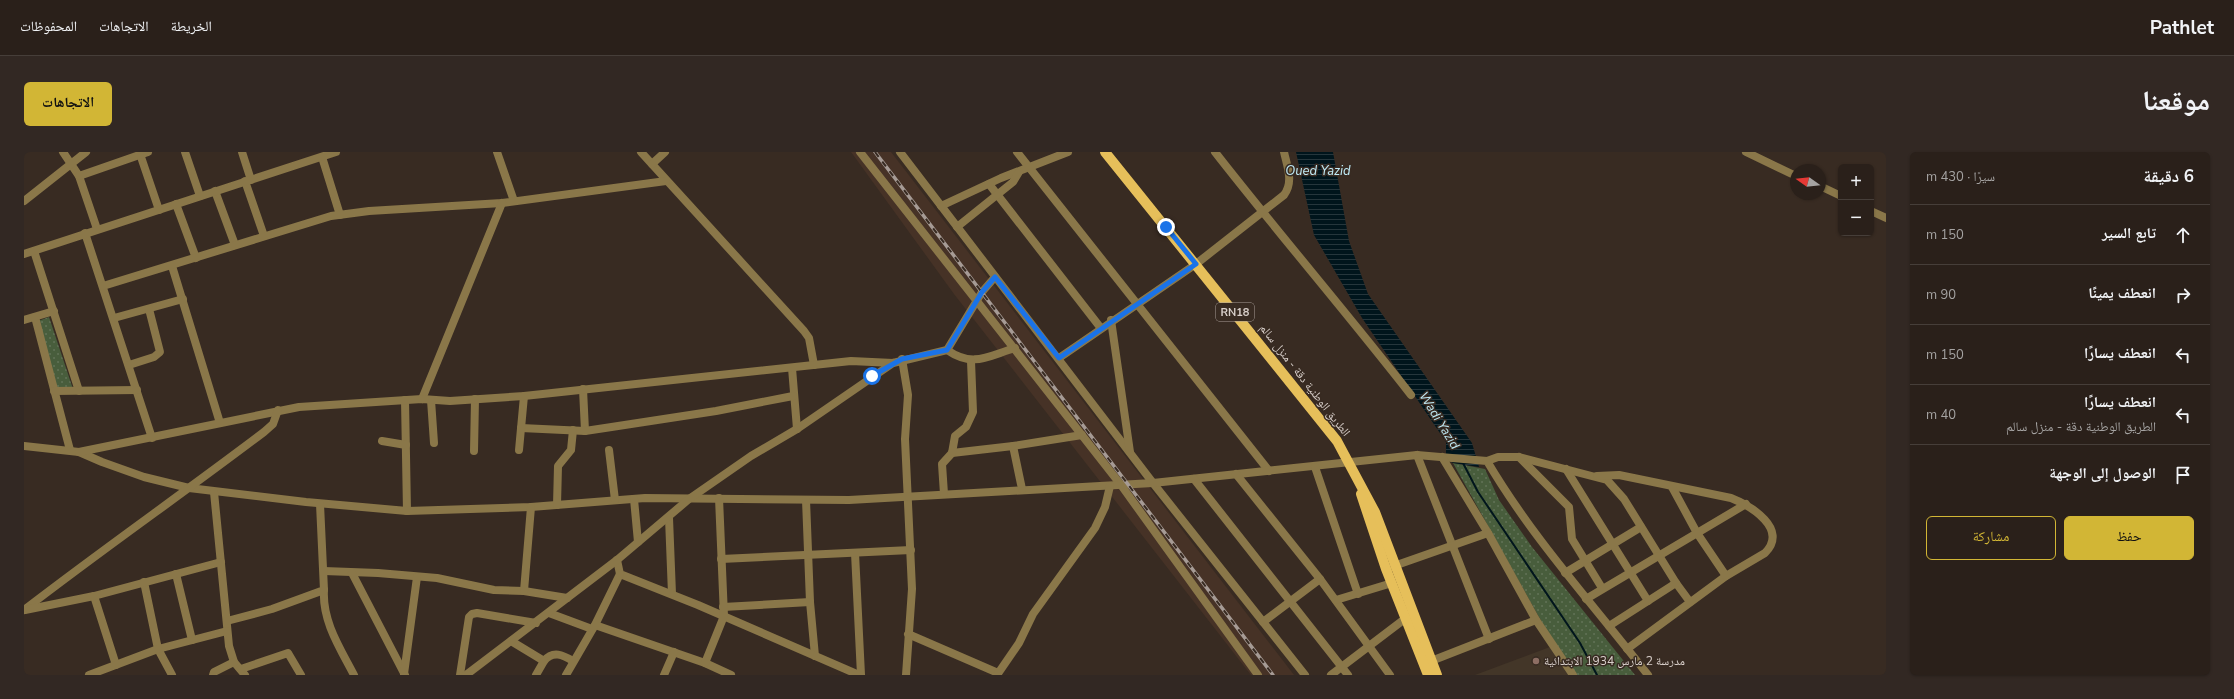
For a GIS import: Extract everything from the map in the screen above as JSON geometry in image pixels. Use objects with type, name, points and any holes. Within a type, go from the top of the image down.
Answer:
[{"type":"main road","name":"الطريق الوطنية دقة - منزل سالم","points":[[1105,152],[1324,423],[1349,463],[1375,512],[1391,567],[1428,662],[1428,675]]},
{"type":"main road","name":"الطريق الوطنية دقة - منزل سالم","points":[[1391,567],[1392,583],[1406,618],[1428,662],[1437,675]]},
{"type":"street","points":[[64,152],[79,176],[97,229]]},
{"type":"street","points":[[24,201],[86,152]]},
{"type":"street","points":[[185,152],[200,196]]},
{"type":"street","points":[[242,152],[248,180],[264,236]]},
{"type":"street","points":[[24,254],[336,152]]},
{"type":"street","points":[[497,152],[514,201]]},
{"type":"street","points":[[641,152],[804,331],[809,338],[814,365]]},
{"type":"street","points":[[652,164],[665,152]]},
{"type":"street","points":[[860,152],[1121,485],[1258,675]]},
{"type":"street","points":[[1016,152],[1030,167],[1269,471]]},
{"type":"street","points":[[941,206],[989,184],[1068,152]]},
{"type":"street","points":[[1215,152],[1262,213],[1360,329],[1411,395]]},
{"type":"street","points":[[1059,358],[1100,327],[1196,264],[1262,213],[1288,190],[1289,180],[1284,152]]},
{"type":"street","points":[[1746,152],[1790,173]]},
{"type":"street","points":[[79,176],[144,153],[159,210]]},
{"type":"street","points":[[905,154],[941,206],[958,226],[995,277],[1059,358],[1153,483],[1305,675]]},
{"type":"street","points":[[322,157],[340,215]]},
{"type":"street","points":[[958,226],[996,194],[1013,182],[1019,172]]},
{"type":"street","points":[[103,286],[172,266],[322,218],[369,211],[502,203],[666,181]]},
{"type":"street","points":[[989,184],[1100,327]]},
{"type":"street","points":[[1826,189],[1838,195]]},
{"type":"street","points":[[215,191],[235,245]]},
{"type":"street","points":[[434,443],[427,400],[502,203]]},
{"type":"street","points":[[176,204],[196,258]]},
{"type":"street","points":[[1874,212],[1886,218]]},
{"type":"street","points":[[85,233],[152,438]]},
{"type":"street","points":[[34,250],[79,391]]},
{"type":"street","points":[[172,266],[220,423]]},
{"type":"street","points":[[947,350],[977,300],[995,277]]},
{"type":"street","points":[[114,318],[183,299]]},
{"type":"street","points":[[129,365],[154,357],[160,352],[149,309]]},
{"type":"street","points":[[24,320],[54,311]]},
{"type":"street","points":[[35,317],[70,450]]},
{"type":"street","points":[[1111,320],[1130,452]]},
{"type":"street","points":[[466,675],[617,560],[669,518],[689,499],[751,456],[797,429],[893,363],[902,359],[947,350],[956,356],[971,361],[1015,348]]},
{"type":"street","points":[[902,359],[908,395],[905,440],[909,496],[912,589],[906,675]]},
{"type":"street","points":[[79,452],[152,438],[278,410],[299,407],[405,400],[476,399],[524,396],[814,365],[862,361],[893,363]]},
{"type":"street","points":[[944,494],[942,464],[952,453],[955,436],[966,427],[973,412],[971,361]]},
{"type":"street","points":[[792,368],[793,396],[797,429]]},
{"type":"street","points":[[583,389],[585,431]]},
{"type":"street","points":[[54,391],[137,390]]},
{"type":"street","points":[[519,450],[524,396]]},
{"type":"street","points":[[521,428],[585,431],[716,411],[793,396]]},
{"type":"street","points":[[474,451],[476,399]]},
{"type":"street","points":[[405,400],[407,511]]},
{"type":"street","points":[[24,610],[92,557],[270,428],[276,420],[278,410]]},
{"type":"street","points":[[557,505],[558,466],[571,450],[573,430]]},
{"type":"street","points":[[952,453],[1013,446],[1082,435]]},
{"type":"street","points":[[382,441],[406,445]]},
{"type":"street","points":[[24,446],[79,452],[144,477],[189,488],[320,504],[407,511],[531,507],[634,499],[719,498],[806,500],[909,496],[1153,483],[1417,455],[1483,460],[1498,457],[1519,457],[1597,476],[1607,480],[1624,499],[1676,583],[1690,602]]},
{"type":"street","points":[[1013,446],[1022,489]]},
{"type":"street","points":[[610,450],[614,500]]},
{"type":"street","points":[[1417,455],[1489,639]]},
{"type":"street","points":[[1443,457],[1488,533],[1536,620],[1574,675]]},
{"type":"street","points":[[1519,457],[1569,507],[1572,539],[1584,561],[1602,588]]},
{"type":"street","points":[[1483,460],[1565,573],[1648,675]]},
{"type":"street","points":[[1315,467],[1358,594]]},
{"type":"street","points":[[1566,469],[1648,601]]},
{"type":"street","points":[[1236,474],[1320,579],[1390,675]]},
{"type":"street","points":[[1597,476],[1619,475],[1731,498],[1746,504],[1761,515],[1770,525],[1772,540],[1770,548],[1765,553],[1726,576],[1628,649]]},
{"type":"street","points":[[1194,479],[1348,675]]},
{"type":"street","points":[[908,634],[997,674],[1019,643],[1033,614],[1095,528],[1104,507],[1110,486]]},
{"type":"street","points":[[1672,487],[1697,533],[1726,576]]},
{"type":"street","points":[[214,492],[227,631],[229,646],[234,662],[243,672],[288,653],[301,675]]},
{"type":"street","points":[[705,662],[724,616],[719,498]]},
{"type":"street","points":[[634,499],[638,542]]},
{"type":"street","points":[[806,500],[810,602],[815,656]]},
{"type":"street","points":[[320,504],[324,572],[324,609],[327,620],[354,675]]},
{"type":"street","points":[[1586,599],[1602,588],[1746,504]]},
{"type":"street","points":[[524,591],[531,507]]},
{"type":"street","points":[[669,518],[672,594]]},
{"type":"street","points":[[1565,573],[1641,527]]},
{"type":"street","points":[[1391,567],[1488,533]]},
{"type":"street","points":[[721,559],[911,550]]},
{"type":"street","points":[[620,574],[724,616],[815,656],[845,672],[860,675],[855,553]]},
{"type":"street","points":[[566,675],[594,627],[620,574],[617,560]]},
{"type":"street","points":[[24,610],[94,596],[221,562]]},
{"type":"street","points":[[324,572],[437,578],[494,590],[524,591],[567,598]]},
{"type":"street","points":[[352,573],[405,674]]},
{"type":"street","points":[[176,574],[192,640]]},
{"type":"street","points":[[405,674],[417,577]]},
{"type":"street","points":[[1263,622],[1320,579]]},
{"type":"street","points":[[144,582],[158,649],[172,675]]},
{"type":"street","points":[[1336,600],[1392,583]]},
{"type":"street","points":[[1609,626],[1676,583]]},
{"type":"street","points":[[227,621],[272,609],[324,590]]},
{"type":"street","points":[[94,596],[116,665]]},
{"type":"street","points":[[723,607],[810,602]]},
{"type":"street","points":[[460,675],[468,618],[472,614],[477,613],[536,623]]},
{"type":"street","points":[[549,613],[705,662],[727,674]]},
{"type":"street","points":[[1331,675],[1406,618]]},
{"type":"street","points":[[1428,662],[1536,620]]},
{"type":"street","points":[[89,675],[158,649],[227,631]]},
{"type":"street","points":[[511,641],[544,661]]},
{"type":"street","points":[[664,675],[674,652]]},
{"type":"street","points":[[536,675],[544,661],[550,656],[556,654],[573,661]]},
{"type":"street","points":[[213,675],[214,672],[234,662]]},
{"type":"shaded area","points":[[851,152],[891,152],[1294,675],[1251,675],[954,294]]},
{"type":"shaded area","name":"مدرسة 2 مارس 1934 الابتدائية","points":[[1550,647],[1569,675],[1475,675]]},
{"type":"green space","points":[[49,317],[73,389],[55,389],[38,321]]},
{"type":"green space","points":[[1453,463],[1485,469],[1499,500],[1532,547],[1635,675],[1576,675],[1549,635]]},
{"type":"water","name":"Oued Yazid","points":[[1296,152],[1333,152],[1349,241],[1368,294],[1472,443],[1479,467],[1453,463],[1446,459],[1446,442],[1362,318],[1314,235]]},
{"type":"waterway","name":"Wadi Yazid","points":[[1463,463],[1478,492],[1580,643],[1597,675]]},
{"type":"railway","points":[[875,152],[1273,675]]},
{"type":"place","name":"مدرسة 2 مارس 1934 الابتدائية","points":[[1536,661]]},
{"type":"route","points":[[872,376],[883,368],[902,359],[947,350],[949,344],[982,292],[995,277],[1059,358],[1100,327],[1196,264],[1166,227]]}]
